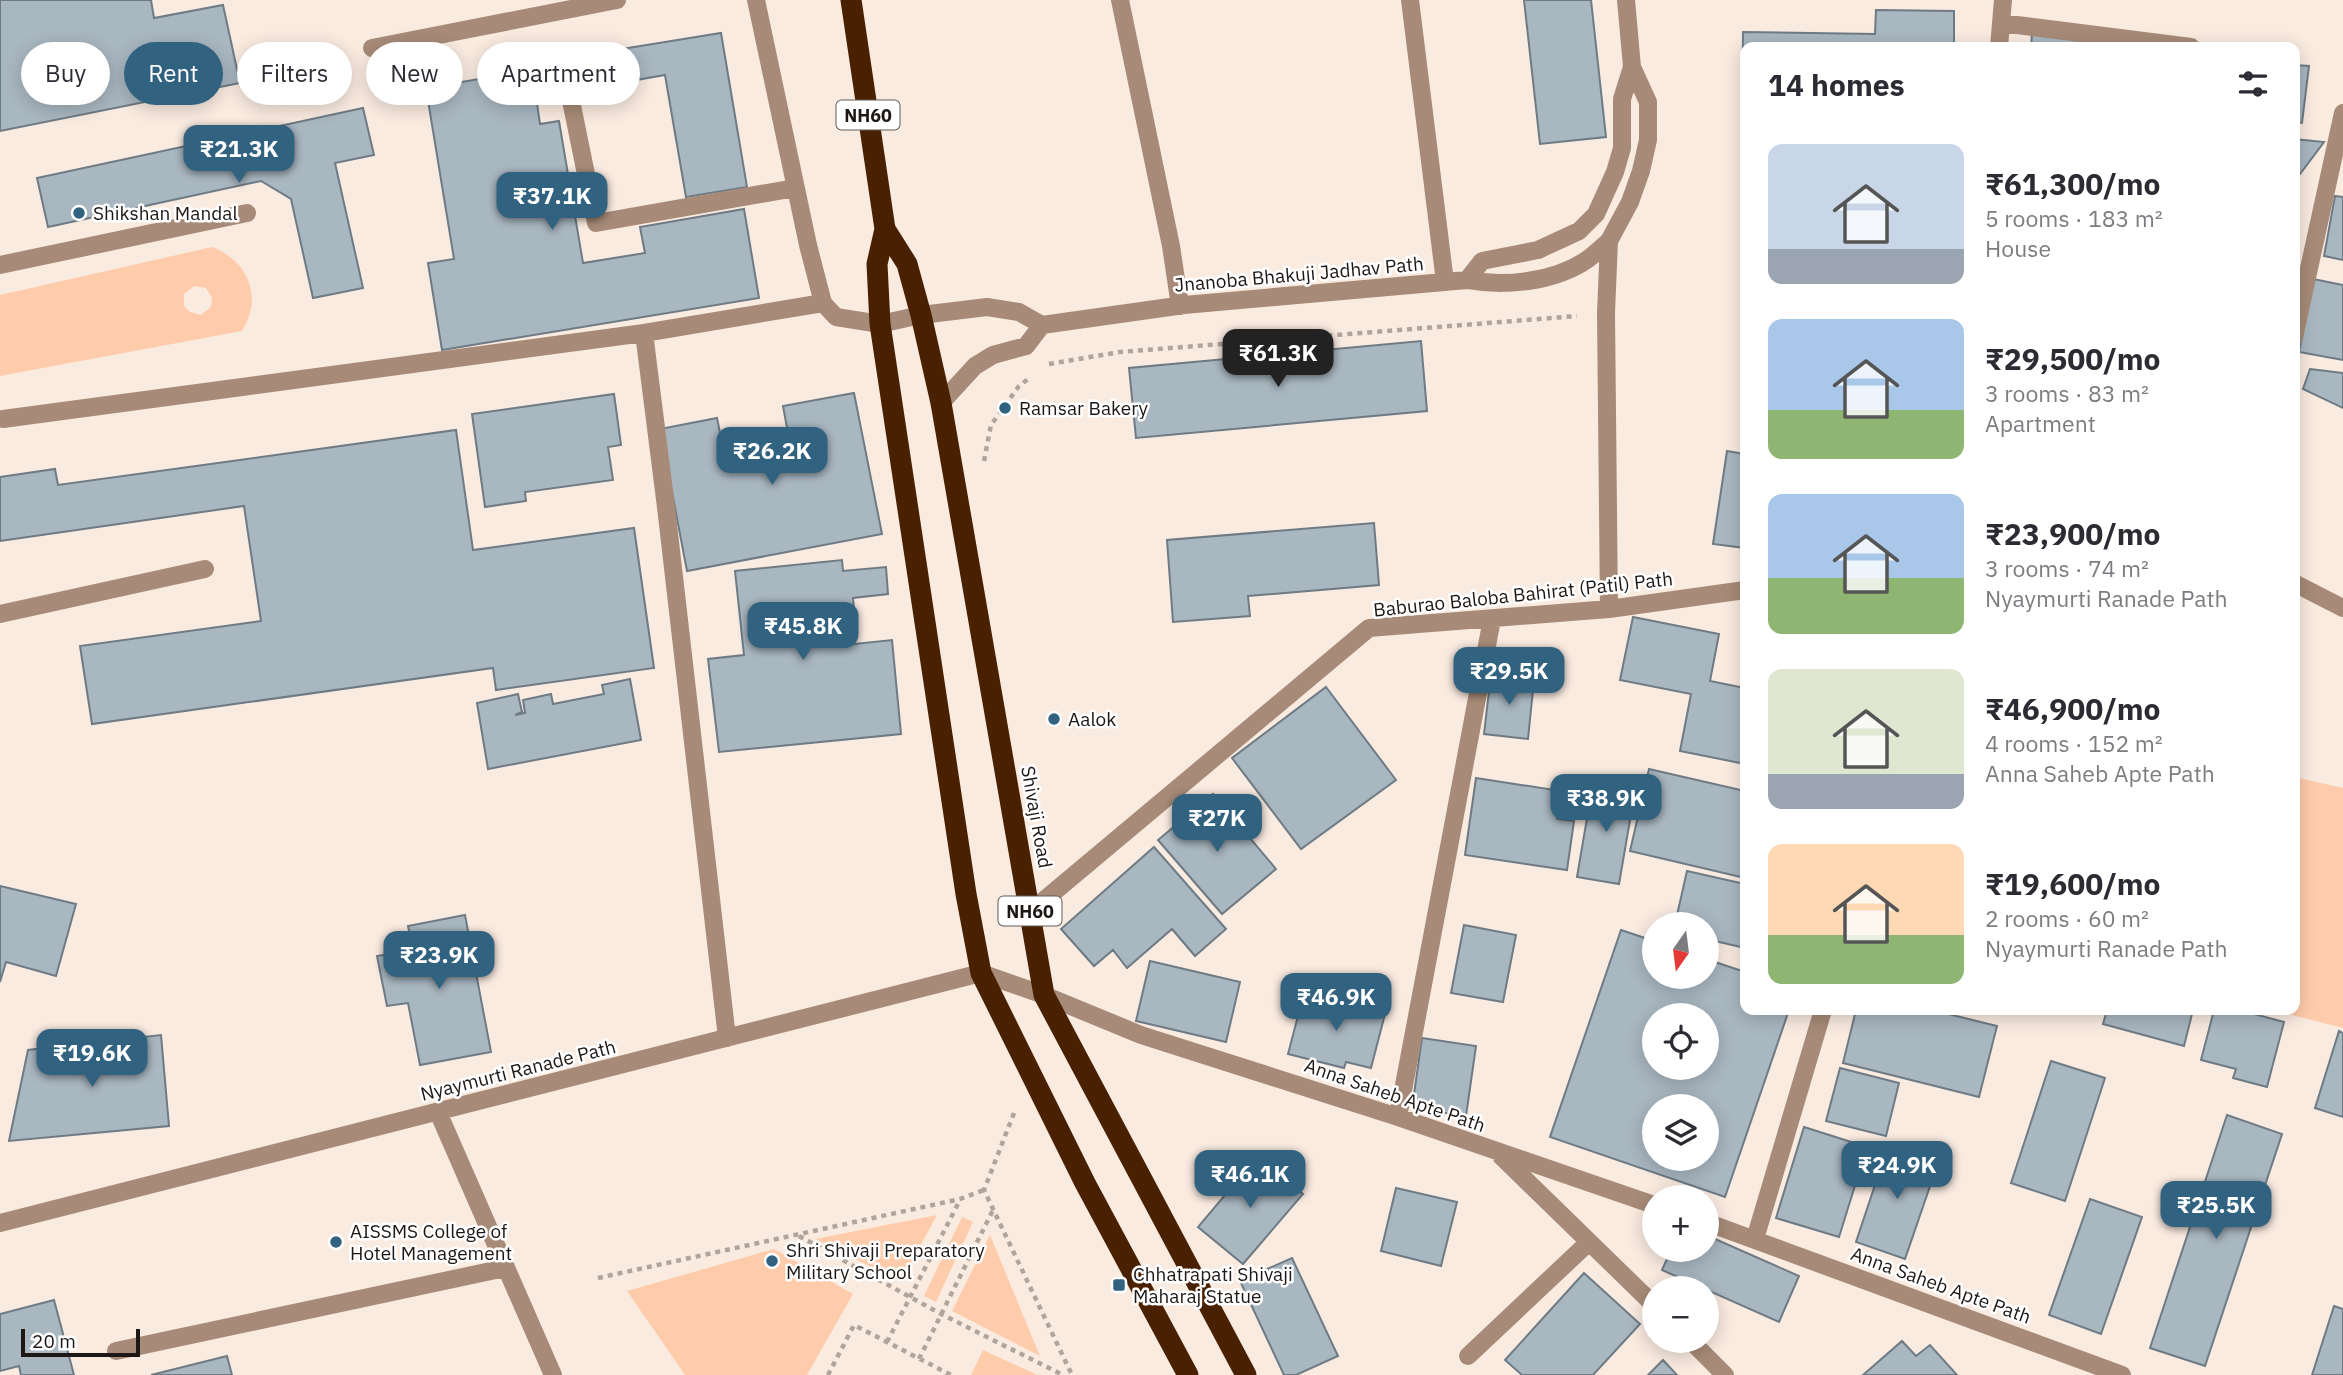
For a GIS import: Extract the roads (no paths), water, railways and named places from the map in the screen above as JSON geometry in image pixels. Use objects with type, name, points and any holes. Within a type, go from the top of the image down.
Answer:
[{"type":"highway","name":"Shivaji Road","points":[[850,0],[886,229],[907,264],[941,402],[1044,995],[1247,1375]]},
{"type":"highway","name":"Shivaji Road","points":[[886,229],[877,264],[880,324],[966,894],[981,973],[1085,1183],[1188,1375]]},
{"type":"street","points":[[403,42],[617,0]]},
{"type":"street","points":[[757,0],[823,303],[836,317],[880,324],[921,315],[987,307],[1019,312],[1042,325],[1026,346],[993,355],[975,366],[941,402]]},
{"type":"street","points":[[1120,0],[1171,246],[1180,306]]},
{"type":"street","points":[[1410,0],[1445,282]]},
{"type":"street","points":[[1609,609],[1606,313],[1609,241],[1630,202],[1641,172],[1648,140],[1648,102],[1632,66],[1626,0]]},
{"type":"street","points":[[1999,42],[2003,0]]},
{"type":"street","points":[[2001,23],[2151,42]]},
{"type":"street","points":[[1467,280],[1482,261],[1538,250],[1579,231],[1596,214],[1615,172],[1622,148],[1622,99],[1632,66]]},
{"type":"street","points":[[572,105],[596,223],[796,188]]},
{"type":"street","points":[[2300,310],[2343,113]]},
{"type":"street","points":[[0,265],[247,213]]},
{"type":"street","points":[[1596,214],[1609,241]]},
{"type":"street","name":"Jnanoba Bhakuji Jadhav Path","points":[[1042,325],[1180,306],[1313,292],[1467,280],[1491,285],[1541,278],[1587,260],[1609,241]]},
{"type":"street","points":[[3,419],[643,332],[823,303]]},
{"type":"street","points":[[643,332],[666,506],[727,1038]]},
{"type":"street","points":[[0,614],[205,569]]},
{"type":"street","points":[[2300,586],[2343,608]]},
{"type":"street","name":"Baburao Baloba Bahirat (Patil) Path","points":[[1030,912],[1369,628],[1609,609],[1740,591]]},
{"type":"street","points":[[1398,1117],[1492,619]]},
{"type":"street","points":[[981,973],[1044,995]]},
{"type":"street","name":"Nyaymurti Ranade Path","points":[[2,1221],[981,973]]},
{"type":"street","name":"Anna Saheb Apte Path","points":[[1044,995],[1141,1035],[1398,1117],[1642,1201]]},
{"type":"street","points":[[1755,1239],[1822,1015]]},
{"type":"street","points":[[438,1112],[553,1375]]},
{"type":"street","points":[[1497,1152],[1642,1293]]},
{"type":"street","name":"Anna Saheb Apte Path","points":[[1719,1227],[2122,1375]]},
{"type":"street","points":[[1468,1356],[1589,1242]]},
{"type":"street","points":[[116,1351],[505,1268]]},
{"type":"street","points":[[1703,1353],[1725,1375]]},
{"type":"place","name":"Shikshan Mandal","points":[[79,213]]},
{"type":"place","name":"Ramsar Bakery","points":[[1005,408]]},
{"type":"place","name":"Aalok","points":[[1054,719]]},
{"type":"place","name":"AISSMS College of Hotel Management","points":[[336,1242]]},
{"type":"place","name":"Shri Shivaji Preparatory Military School","points":[[772,1261]]},
{"type":"place","name":"Chhatrapati Shivaji Maharaj Statue","points":[[1119,1285]]}]
